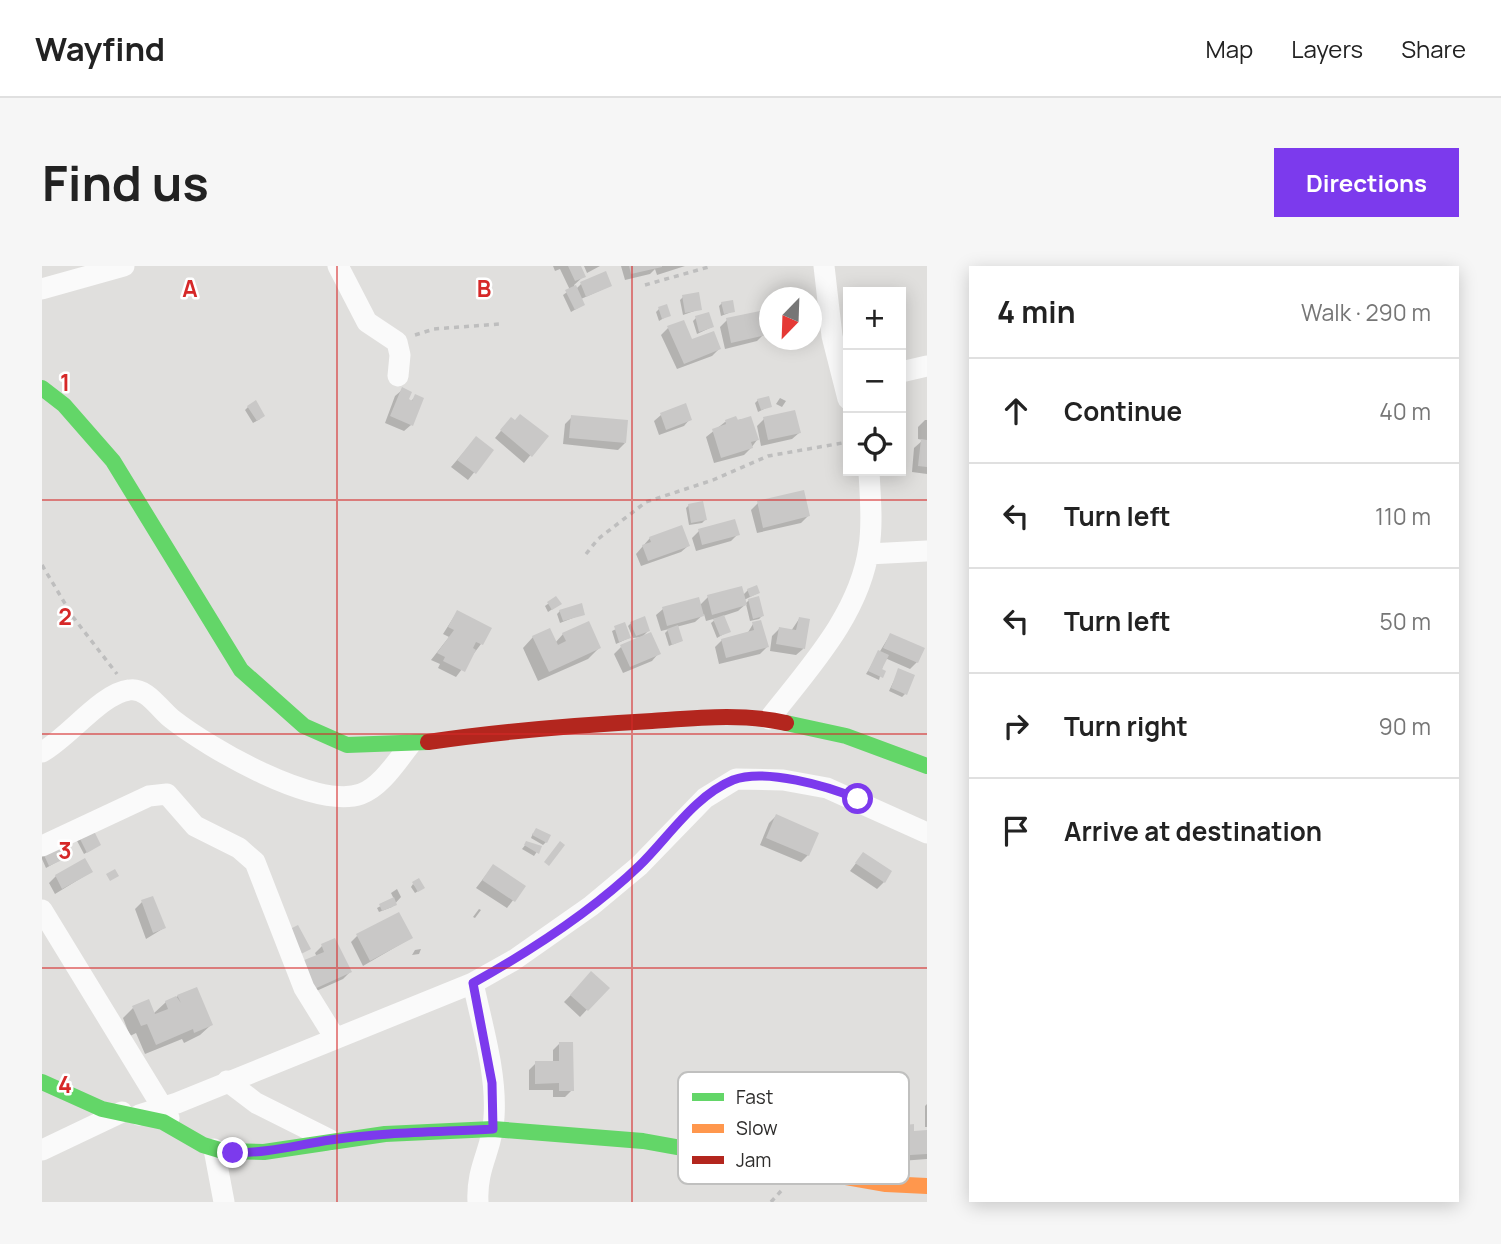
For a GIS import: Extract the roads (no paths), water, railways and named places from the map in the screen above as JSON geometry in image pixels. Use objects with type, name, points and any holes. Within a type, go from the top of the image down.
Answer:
[{"type":"main road","points":[[42,388],[64,405],[113,461],[201,609],[241,670],[304,726],[347,745],[410,745],[526,728],[699,718],[769,719],[846,736],[927,766]]},
{"type":"main road","points":[[42,1082],[102,1108],[130,1113],[176,1129],[214,1149],[264,1152],[330,1140],[493,1129],[643,1141],[678,1147]]},
{"type":"main road","points":[[886,1184],[921,1191]]},
{"type":"street","points":[[42,289],[124,266]]},
{"type":"street","points":[[338,266],[360,312],[372,328],[397,342],[400,355],[398,376]]},
{"type":"street","points":[[824,266],[827,313],[843,374]]},
{"type":"street","points":[[906,371],[927,366]]},
{"type":"street","points":[[769,719],[834,635],[868,554],[869,476]]},
{"type":"street","points":[[868,554],[927,551]]},
{"type":"street","points":[[42,752],[102,705],[128,690],[142,691],[188,731],[220,751],[314,793],[341,798],[364,793],[380,780],[410,745]]},
{"type":"street","points":[[42,1150],[130,1113],[163,1107],[473,983],[514,960],[591,906],[639,866],[705,798],[736,779],[783,779],[827,788],[927,833]]},
{"type":"street","points":[[42,846],[149,796],[167,794],[195,826],[251,856],[270,896],[304,988],[335,1038]]},
{"type":"street","points":[[42,911],[176,1129]]},
{"type":"street","points":[[473,983],[492,1083],[493,1129],[479,1168],[478,1202]]},
{"type":"street","points":[[227,1081],[256,1103],[330,1140]]},
{"type":"street","points":[[214,1149],[224,1202]]}]
